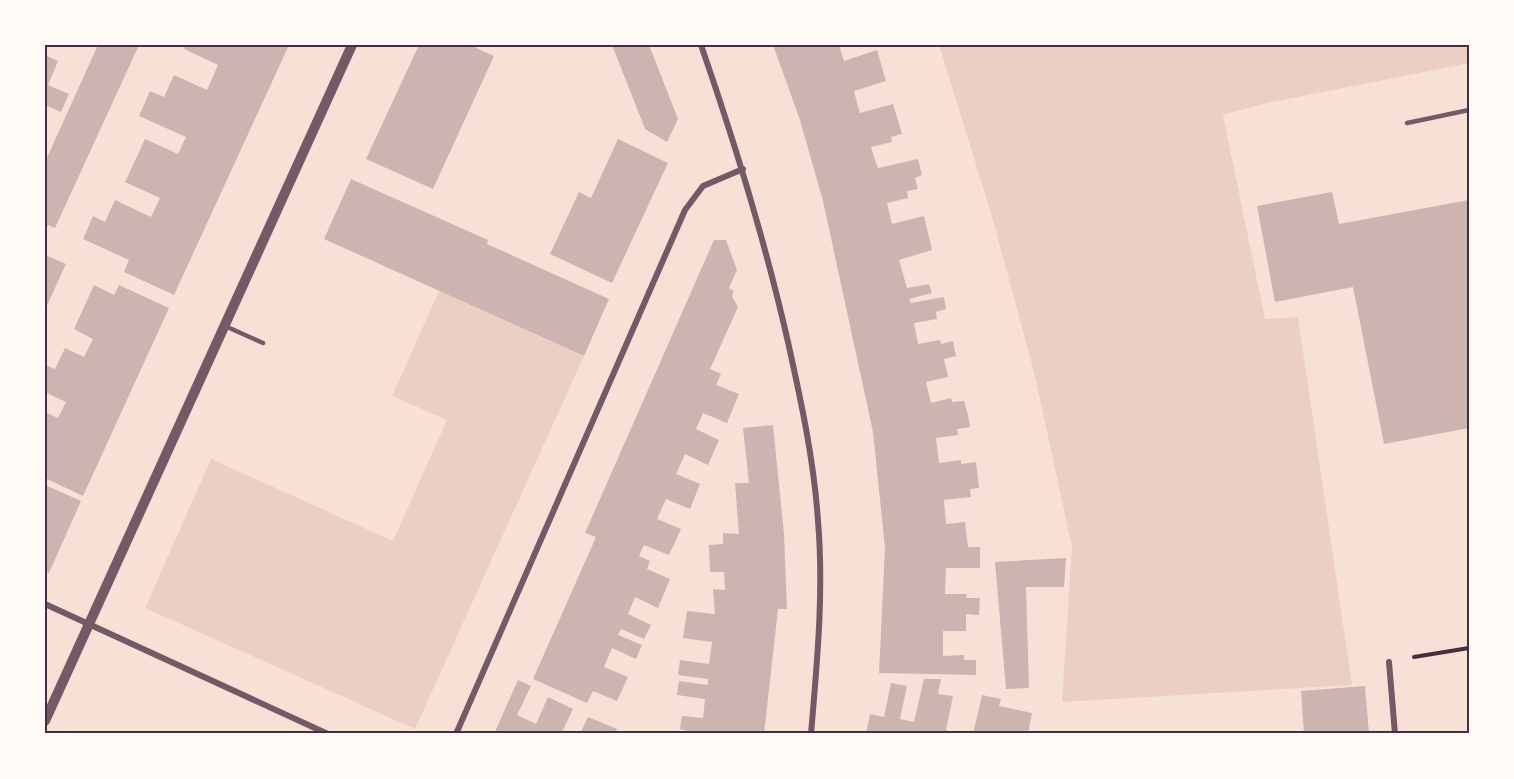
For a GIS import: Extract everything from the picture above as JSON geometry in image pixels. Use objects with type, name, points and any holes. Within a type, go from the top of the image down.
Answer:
[{"type":"street","points":[[45,721],[352,45]]},
{"type":"street","points":[[700,45],[743,169],[772,273],[811,453],[818,522],[820,628],[811,734]]},
{"type":"street","points":[[456,734],[685,210],[703,186],[743,169]]},
{"type":"street","points":[[45,604],[328,734]]},
{"type":"street","points":[[1389,662],[1395,734]]},
{"type":"lane","points":[[1407,123],[1469,110]]},
{"type":"lane","points":[[225,326],[263,343]]},
{"type":"path","points":[[1389,662],[1469,648]]},
{"type":"shaded area","points":[[939,45],[1469,45],[1469,63],[1263,104],[1223,115],[1265,319],[1298,317],[1352,685],[1062,702],[1072,547],[1034,372],[991,213]]},
{"type":"shaded area","points":[[439,291],[584,356],[415,729],[145,608],[211,459],[393,541],[447,420],[392,396]]},
{"type":"building","points":[[98,45],[139,45],[55,228],[48,225],[45,231],[45,162]]},
{"type":"building","points":[[186,45],[289,45],[174,295],[124,272],[129,260],[83,239],[93,216],[105,222],[115,200],[151,217],[160,198],[125,182],[145,139],[178,154],[186,137],[139,116],[150,91],[164,97],[174,75],[207,90],[218,65],[184,49]]},
{"type":"building","points":[[419,45],[470,45],[494,56],[433,189],[366,159]]},
{"type":"building","points":[[612,45],[649,45],[678,119],[667,142],[645,129]]},
{"type":"building","points":[[773,45],[839,45],[844,61],[877,50],[886,81],[854,91],[857,103],[860,113],[893,104],[902,134],[891,137],[892,142],[871,147],[878,168],[918,159],[922,175],[915,178],[918,189],[907,191],[908,198],[887,203],[892,224],[924,216],[932,250],[899,260],[907,288],[929,284],[932,293],[909,299],[911,303],[944,297],[946,309],[936,312],[937,319],[914,323],[918,344],[940,340],[941,344],[953,341],[956,356],[944,359],[948,377],[926,382],[931,403],[951,398],[952,402],[964,401],[968,415],[970,427],[957,429],[958,435],[936,438],[939,463],[961,460],[961,464],[976,462],[979,488],[970,489],[971,497],[944,500],[946,524],[965,522],[968,547],[980,547],[980,568],[946,568],[945,594],[967,594],[966,598],[980,598],[979,615],[966,614],[966,631],[943,631],[943,656],[964,655],[964,660],[976,660],[976,675],[879,673],[885,548],[873,432],[823,201],[800,120]]},
{"type":"building","points":[[45,55],[58,61],[48,85],[69,94],[61,112],[45,105]]},
{"type":"building","points":[[618,139],[668,163],[612,283],[550,254],[579,192],[591,198]]},
{"type":"building","points":[[351,179],[488,240],[487,244],[609,299],[584,356],[324,239]]},
{"type":"building","points":[[1332,192],[1339,224],[1469,200],[1469,428],[1384,444],[1353,287],[1275,302],[1257,206]]},
{"type":"building","points":[[714,240],[726,240],[737,270],[729,288],[734,291],[732,296],[738,307],[710,369],[721,374],[716,385],[739,394],[727,423],[703,413],[696,429],[719,440],[708,465],[685,454],[676,474],[700,484],[690,509],[666,499],[657,519],[681,529],[669,555],[644,545],[639,556],[650,561],[647,569],[670,579],[658,608],[635,597],[628,614],[651,625],[644,639],[621,629],[618,635],[642,645],[636,659],[612,648],[604,667],[628,677],[617,701],[593,691],[587,703],[533,679],[596,537],[585,533]]},
{"type":"building","points":[[45,255],[66,264],[45,310]]},
{"type":"building","points":[[94,285],[114,295],[119,285],[169,308],[83,496],[45,478],[45,412],[58,418],[66,402],[45,392],[45,365],[55,369],[65,348],[84,357],[93,339],[74,329]]},
{"type":"building","points":[[773,425],[784,534],[787,609],[778,609],[764,734],[701,734],[680,729],[682,716],[703,718],[705,699],[677,695],[679,681],[708,685],[708,679],[678,675],[680,660],[709,664],[712,642],[683,638],[687,611],[715,614],[713,589],[725,590],[724,572],[710,572],[709,545],[723,544],[723,533],[739,534],[735,483],[749,483],[743,428]]},
{"type":"building","points":[[45,485],[81,501],[49,573],[45,571]]},
{"type":"building","points":[[1066,558],[1064,587],[1026,587],[1029,688],[1006,689],[995,562]]},
{"type":"building","points":[[924,679],[941,679],[938,694],[953,696],[946,730],[958,734],[866,734],[870,714],[884,717],[891,683],[907,686],[900,719],[914,722]]},
{"type":"building","points":[[518,680],[531,686],[517,715],[536,724],[548,697],[573,709],[561,734],[494,734]]},
{"type":"building","points":[[1365,686],[1369,734],[1304,734],[1301,691]]},
{"type":"building","points":[[982,695],[1001,699],[999,706],[1032,713],[1028,734],[973,734]]},
{"type":"building","points":[[588,717],[617,729],[615,734],[580,734]]}]
